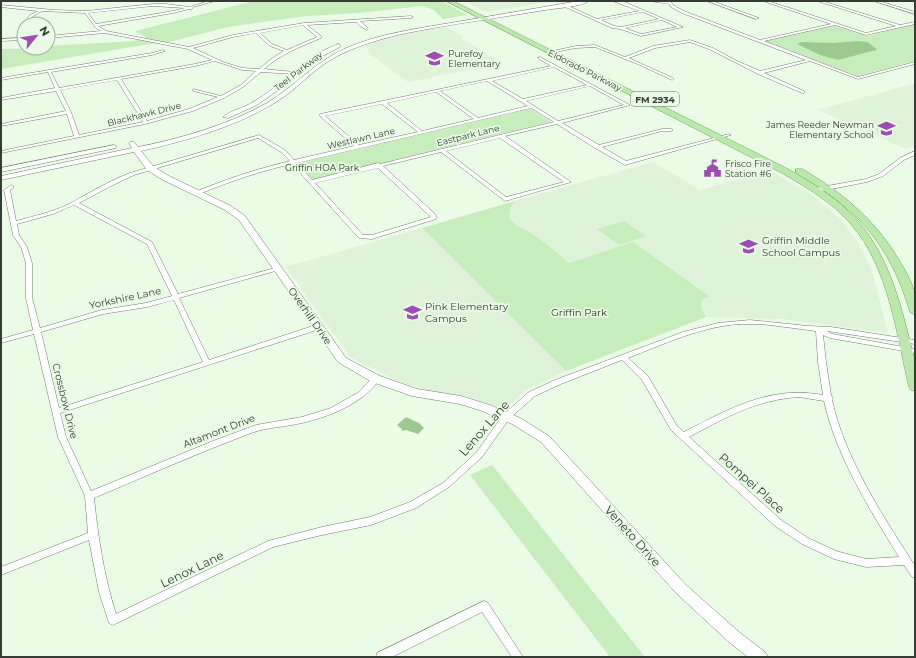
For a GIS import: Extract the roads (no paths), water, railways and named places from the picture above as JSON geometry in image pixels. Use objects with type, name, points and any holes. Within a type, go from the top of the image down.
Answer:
[{"type":"main road","name":"Eldorado Parkway","points":[[449,1],[558,50],[722,135],[816,190],[854,222],[870,244],[887,278],[908,347],[915,387]]},
{"type":"main road","name":"Eldorado Parkway","points":[[460,1],[484,16],[550,52],[722,135],[771,156],[828,188],[851,206],[870,224],[889,250],[902,273],[915,312]]},
{"type":"main road","name":"Teel Parkway","points":[[134,146],[193,128],[255,104],[271,93],[313,58],[348,43],[383,32],[407,30],[561,3],[587,1]]},
{"type":"main road","name":"Teel Parkway","points":[[1,178],[134,146],[183,138],[247,116],[286,93],[330,57],[357,46],[407,30]]},
{"type":"main road","points":[[348,43],[357,46]]},
{"type":"main road","points":[[292,75],[305,76]]},
{"type":"main road","name":"Overhill Drive","points":[[134,146],[148,166]]},
{"type":"main road","name":"Teel Parkway","points":[[1,170],[125,148]]},
{"type":"main road","name":"Overhill Drive","points":[[125,148],[133,159],[228,208],[242,218],[342,360],[376,379],[416,393],[461,400],[486,408],[506,417]]},
{"type":"main road","points":[[761,159],[771,156]]},
{"type":"main road","name":"Veneto Drive","points":[[506,417],[544,439],[681,589],[734,637],[760,657]]},
{"type":"street","points":[[96,25],[192,8],[213,1]]},
{"type":"street","points":[[561,3],[597,20],[641,35],[681,27],[644,11],[615,1]]},
{"type":"street","points":[[651,1],[670,2],[672,6],[677,9],[858,78],[915,63]]},
{"type":"street","points":[[709,1],[757,18]]},
{"type":"street","points":[[765,1],[866,34],[915,23]]},
{"type":"street","points":[[819,1],[900,26]]},
{"type":"street","points":[[876,1],[915,12]]},
{"type":"street","points":[[1,6],[86,12],[156,3],[192,8]]},
{"type":"street","points":[[31,16],[42,10]]},
{"type":"street","points":[[597,20],[644,11]]},
{"type":"street","points":[[86,12],[96,25],[105,32]]},
{"type":"street","points":[[189,48],[212,41],[304,24],[411,17]]},
{"type":"street","points":[[621,28],[664,19]]},
{"type":"street","points":[[357,20],[361,26],[367,29]]},
{"type":"street","name":"Blackhawk Drive","points":[[1,152],[145,123],[186,112],[222,97],[242,86],[272,60],[287,51],[320,37],[304,24]]},
{"type":"street","points":[[760,41],[836,24]]},
{"type":"street","points":[[56,36],[105,32],[189,48],[216,60],[242,69],[259,71],[264,74],[292,75]]},
{"type":"street","points":[[257,32],[272,45],[287,51]]},
{"type":"street","points":[[1,40],[16,39]]},
{"type":"street","points":[[626,58],[654,47],[690,41],[712,49],[759,73],[802,92]]},
{"type":"street","points":[[550,52],[594,46],[626,58],[672,79]]},
{"type":"street","points":[[1,79],[163,50]]},
{"type":"street","points":[[540,58],[590,85]]},
{"type":"street","points":[[1,99],[119,79],[216,60]]},
{"type":"street","points":[[759,73],[810,60]]},
{"type":"street","points":[[358,147],[322,115],[555,66]]},
{"type":"street","points":[[49,71],[69,112],[78,137]]},
{"type":"street","points":[[661,73],[667,72]]},
{"type":"street","points":[[119,79],[145,123]]},
{"type":"street","points":[[488,80],[625,163],[657,156],[695,143],[701,144],[722,135]]},
{"type":"street","points":[[521,101],[590,85]]},
{"type":"street","name":"Eastpark Lane","points":[[312,182],[628,105],[590,85]]},
{"type":"street","points":[[195,90],[222,97]]},
{"type":"street","points":[[437,91],[477,119]]},
{"type":"street","points":[[383,102],[421,132]]},
{"type":"street","name":"Westlawn Lane","points":[[197,193],[254,172],[531,107]]},
{"type":"street","points":[[1,124],[69,112]]},
{"type":"street","points":[[597,147],[662,130],[671,130]]},
{"type":"street","points":[[14,223],[41,216],[74,204],[116,180],[148,166],[259,136],[280,148],[359,235],[365,238],[434,218],[433,214],[378,165]]},
{"type":"street","points":[[442,150],[505,199],[568,182],[501,136]]},
{"type":"street","points":[[816,190],[867,180],[881,175],[902,159],[915,153]]},
{"type":"street","name":"Crossbow Drive","points":[[11,187],[7,190],[16,235],[24,247],[29,263],[29,298],[62,437],[89,496],[93,535],[104,592],[113,620]]},
{"type":"street","points":[[74,204],[150,243],[207,363]]},
{"type":"street","name":"Yorkshire Lane","points":[[1,341],[102,312],[147,306],[277,269]]},
{"type":"street","name":"Lenox Lane","points":[[113,620],[271,544],[322,531],[371,521],[413,505],[446,485],[479,456],[506,417],[532,394],[558,382],[703,328],[740,322],[782,324],[819,329],[830,336],[908,347],[915,342]]},
{"type":"street","points":[[56,412],[318,326]]},
{"type":"street","points":[[819,329],[822,366],[832,415],[852,468],[880,519],[915,574]]},
{"type":"street","name":"Pompei Place","points":[[623,357],[645,378],[654,392],[666,417],[674,428],[778,523],[805,541],[834,555],[866,563],[907,561]]},
{"type":"street","name":"Altamont Drive","points":[[89,496],[258,427],[302,420],[334,410],[362,394],[376,379]]},
{"type":"street","points":[[683,436],[750,403],[768,397],[796,394],[829,399]]},
{"type":"street","points":[[1,571],[93,535]]},
{"type":"street","points":[[381,657],[484,606],[518,657]]},
{"type":"place","name":"Purefoy Elementary","points":[[435,58]]},
{"type":"place","name":"James Reeder Newman Elementary School","points":[[887,129]]},
{"type":"place","name":"Frisco Fire Station #6","points":[[712,168]]},
{"type":"place","name":"Griffin Middle School Campus","points":[[749,246]]},
{"type":"place","name":"Pink Elementary Campus","points":[[412,312]]},
{"type":"park label","name":"Griffin HOA Park","points":[[322,167]]},
{"type":"park label","name":"Griffin Park","points":[[579,312]]}]
